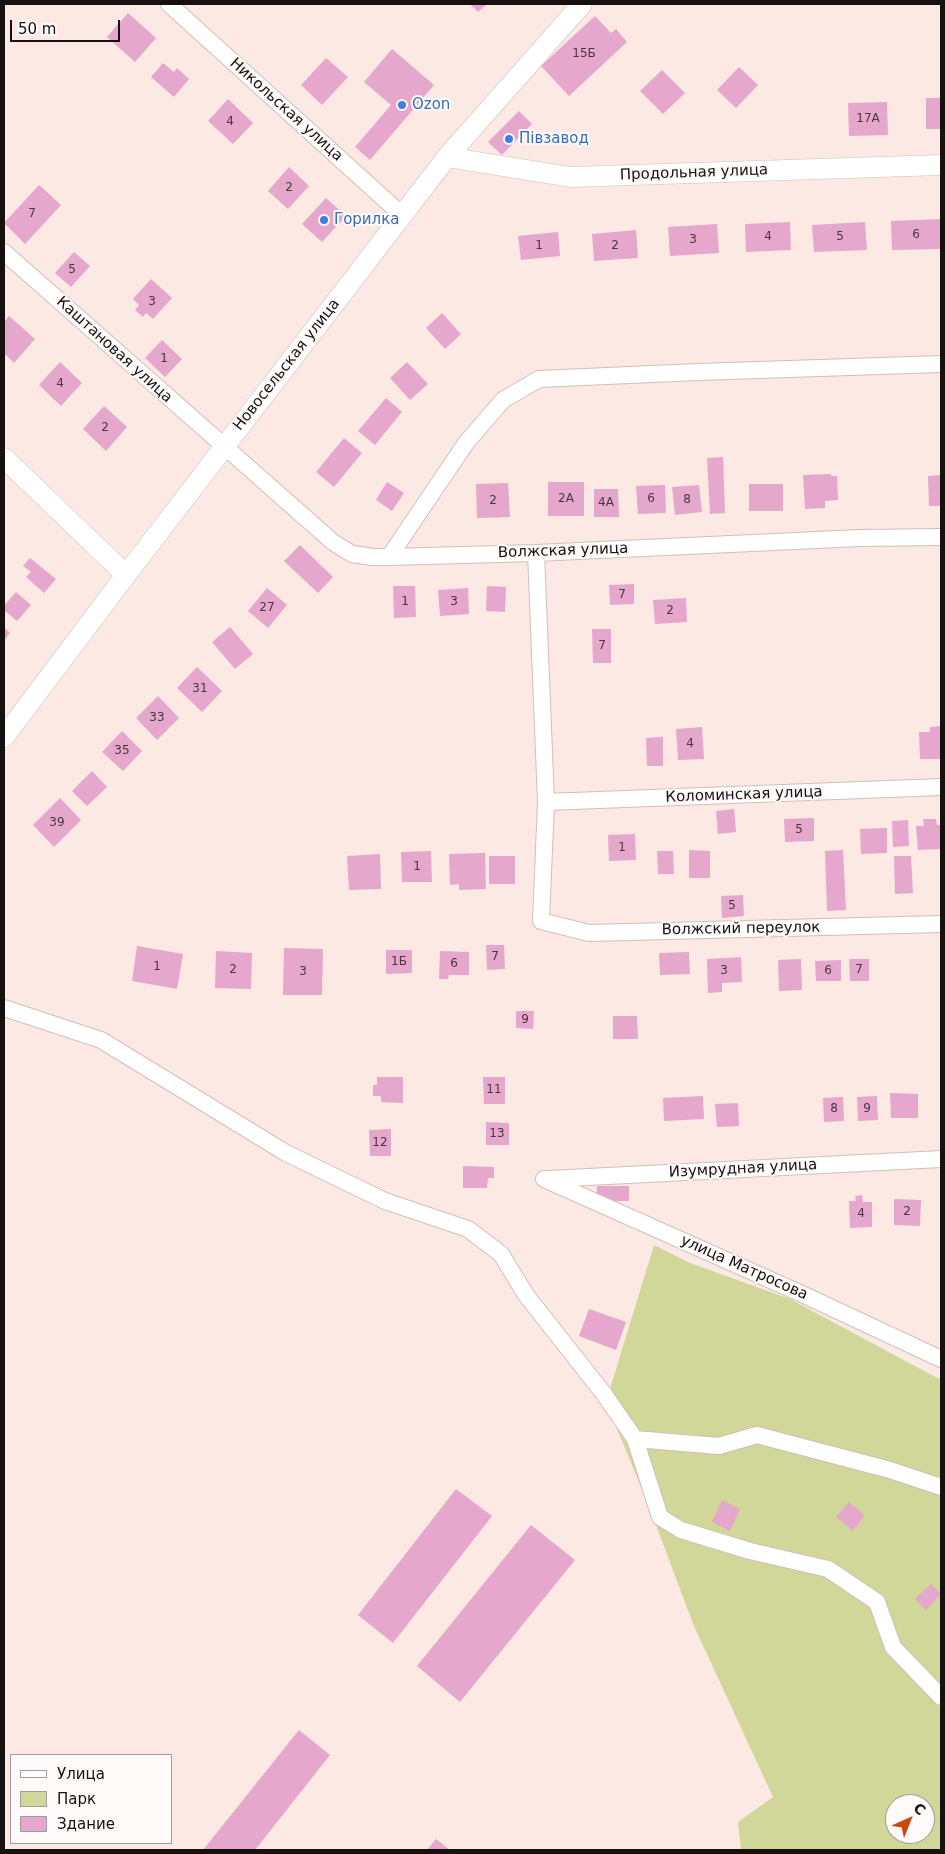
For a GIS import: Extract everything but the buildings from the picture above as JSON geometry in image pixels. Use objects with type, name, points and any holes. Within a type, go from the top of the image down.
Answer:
[{"type":"street","name":"Никольская улица","points":[[169,4],[402,215]]},
{"type":"street","name":"Новосельская улица","points":[[4,736],[447,158],[582,4]]},
{"type":"street","name":"Продольная улица","points":[[447,158],[570,177],[941,165]]},
{"type":"street","name":"Каштановая улица","points":[[4,252],[224,448]]},
{"type":"street","points":[[389,557],[466,443],[503,400],[539,379],[708,371],[941,364]]},
{"type":"street","name":"Волжская улица","points":[[224,448],[318,527],[334,543],[352,554],[373,557],[536,553],[851,538],[941,536]]},
{"type":"street","points":[[4,458],[126,575]]},
{"type":"street","points":[[536,553],[546,802]]},
{"type":"street","name":"Коломинская улица","points":[[546,802],[941,787]]},
{"type":"street","name":"Волжский переулок","points":[[546,802],[542,921],[589,933],[941,924]]},
{"type":"street","points":[[4,1008],[101,1040],[286,1152],[385,1200],[468,1229],[501,1254],[526,1295],[604,1394],[635,1438],[660,1517],[681,1530],[750,1551],[828,1569],[877,1602],[893,1647],[941,1697]]},
{"type":"street","name":"Изумрудная улица","points":[[544,1179],[941,1159]]},
{"type":"street","name":"улица Матросова","points":[[544,1179],[802,1294],[941,1359]]},
{"type":"street","points":[[635,1438],[719,1446],[757,1435],[890,1470],[941,1487]]},
{"type":"green space","points":[[654,1245],[690,1263],[790,1299],[941,1380],[941,1850],[741,1850],[738,1822],[773,1797],[694,1626],[648,1504],[606,1402]]},
{"type":"place","name":"Ozon","points":[[402,105]]},
{"type":"place","name":"Пiвзавод","points":[[509,139]]},
{"type":"place","name":"Горилка","points":[[324,220]]}]
